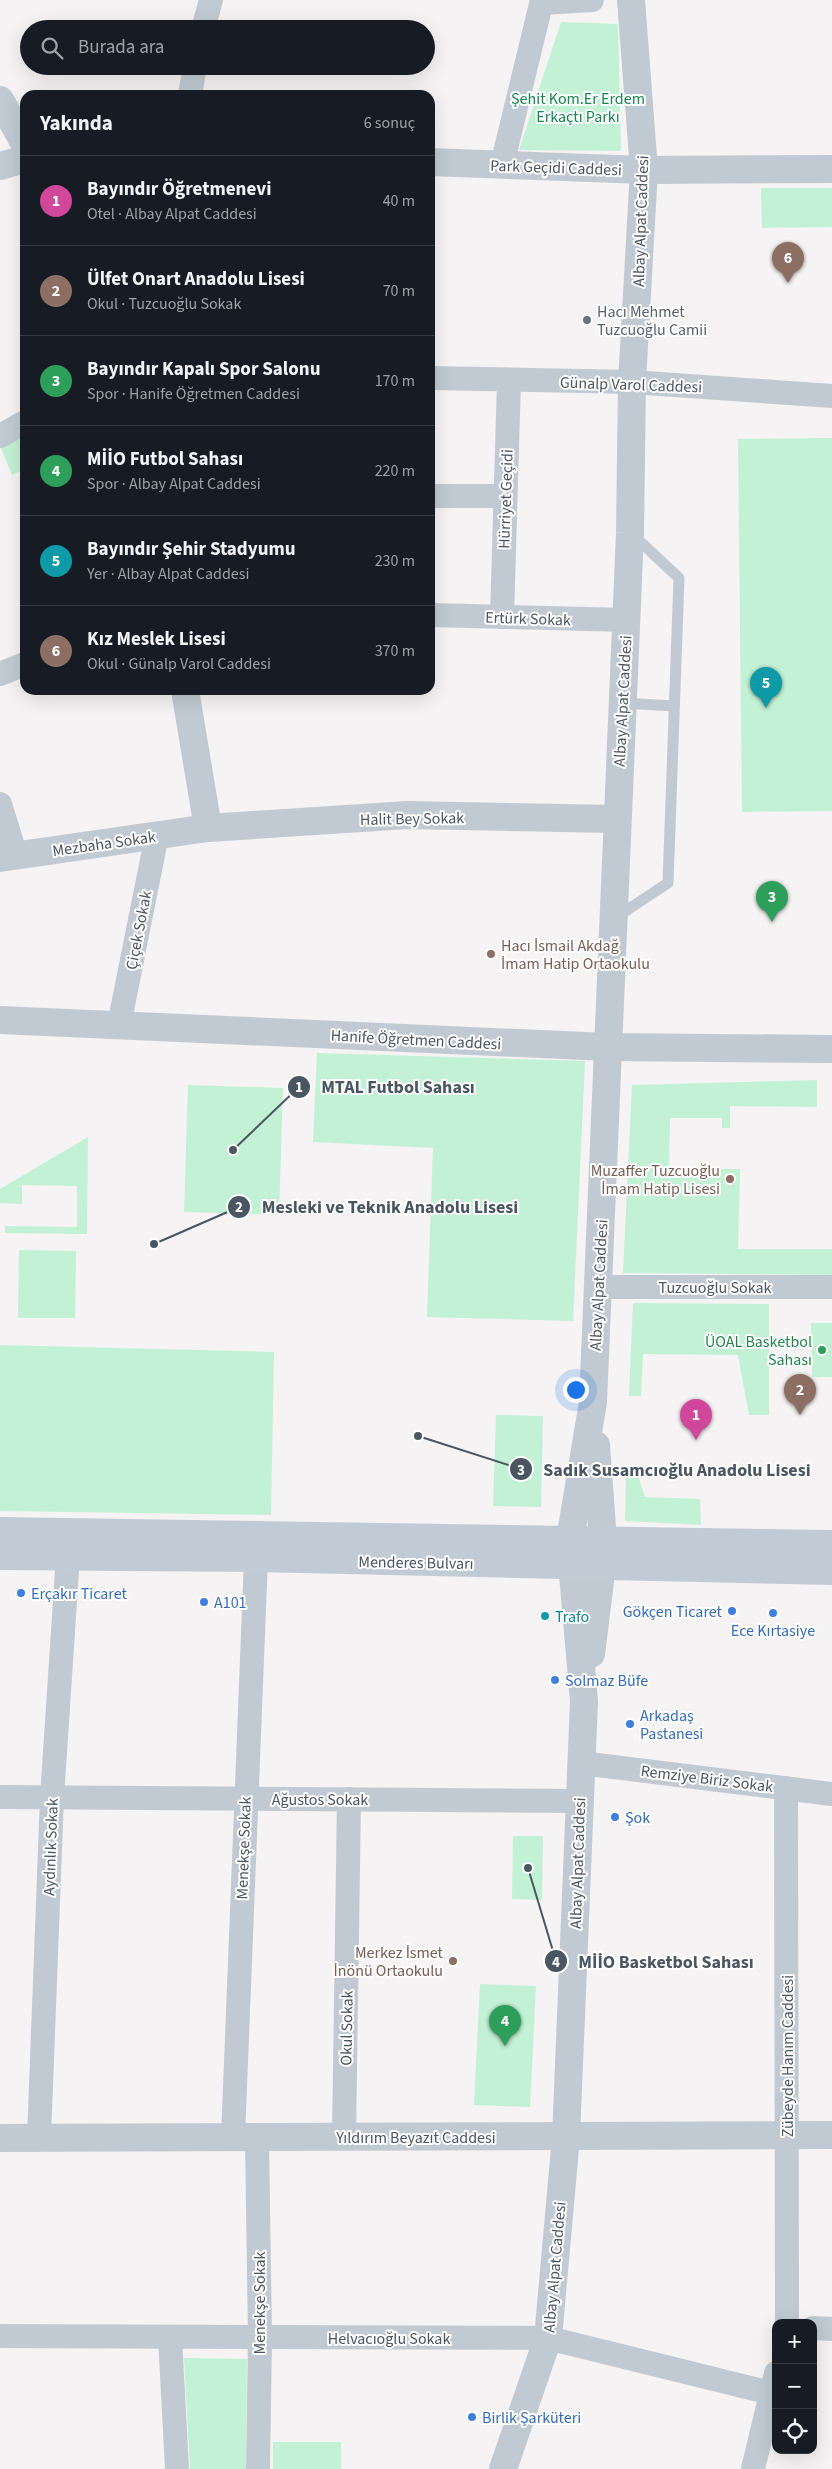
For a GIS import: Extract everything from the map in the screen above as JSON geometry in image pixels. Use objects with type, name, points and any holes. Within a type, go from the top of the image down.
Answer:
[{"type":"main road","name":"Menderes Bulvarı","points":[[0,1531],[603,1553],[832,1571]]},
{"type":"main road","name":"Menderes Bulvarı","points":[[603,1553],[832,1544]]},
{"type":"main road","name":"Menderes Bulvarı","points":[[0,1556],[256,1558],[570,1552]]},
{"type":"street","points":[[502,165],[542,1],[592,0]]},
{"type":"street","name":"Albay Alpat Caddesi","points":[[584,1701],[570,1552],[592,1402],[630,532],[632,382],[644,170],[631,0]]},
{"type":"street","points":[[191,90],[194,75]]},
{"type":"street","points":[[0,100],[20,135]]},
{"type":"street","points":[[0,166],[20,160]]},
{"type":"street","name":"Park Geçidi Caddesi","points":[[435,162],[644,170],[832,169]]},
{"type":"street","name":"Günalp Varol Caddesi","points":[[435,378],[632,382],[832,396]]},
{"type":"street","name":"Hürriyet Geçidi","points":[[502,617],[508,381]]},
{"type":"street","points":[[0,436],[20,425]]},
{"type":"street","points":[[435,496],[506,496]]},
{"type":"street","name":"Ertürk Sokak","points":[[435,615],[626,620]]},
{"type":"street","points":[[0,674],[20,666]]},
{"type":"street","points":[[186,695],[208,828]]},
{"type":"street","points":[[0,804],[8,857]]},
{"type":"street","name":"Halit Bey Sokak","points":[[208,828],[407,815],[616,819]]},
{"type":"street","name":"Mezbaha Sokak","points":[[8,857],[208,828]]},
{"type":"street","name":"Çiçek Sokak","points":[[119,1025],[157,835]]},
{"type":"street","name":"Hanife Öğretmen Caddesi","points":[[0,1020],[608,1047],[832,1049]]},
{"type":"street","name":"Tuzcuoğlu Sokak","points":[[598,1287],[832,1288]]},
{"type":"street","name":"Albay Alpat Caddesi","points":[[503,2469],[548,2338],[566,2137],[584,1701],[603,1553],[592,1402]]},
{"type":"street","name":"Aydınlık Sokak","points":[[39,2138],[52,1797],[68,1556]]},
{"type":"street","name":"Menekşe Sokak","points":[[256,1558],[245,1799],[245,2138],[260,2338],[258,2469]]},
{"type":"street","name":"Remziye Biriz Sokak","points":[[581,1763],[832,1794]]},
{"type":"street","name":"Zübeyde Hanım Caddesi","points":[[786,1788],[787,2319]]},
{"type":"street","name":"Ağustos Sokak","points":[[0,1797],[579,1801]]},
{"type":"street","name":"Okul Sokak","points":[[344,2137],[349,1799]]},
{"type":"street","name":"Yıldırım Beyazıt Caddesi","points":[[0,2138],[832,2135]]},
{"type":"street","points":[[817,2328],[832,2329]]},
{"type":"street","name":"Helvacıoğlu Sokak","points":[[0,2336],[548,2338],[772,2383]]},
{"type":"street","points":[[170,2337],[177,2469]]},
{"type":"street","points":[[753,2469],[772,2387]]},
{"type":"lane","points":[[612,921],[668,883],[679,578],[630,532]]},
{"type":"lane","points":[[622,703],[674,706]]},
{"type":"green space","name":"Şehit Kom.Er Erdem Erkaçtı Parkı","points":[[561,22],[618,24],[621,151],[519,150]]},
{"type":"green space","points":[[761,188],[832,188],[832,227],[762,228]]},
{"type":"green space","points":[[20,437],[20,471],[12,475],[1,448]]},
{"type":"green space","points":[[832,438],[832,811],[742,812],[738,439]]},
{"type":"green space","points":[[317,1053],[585,1061],[573,1321],[427,1317],[433,1148],[313,1142]]},
{"type":"green space","points":[[817,1080],[817,1107],[730,1106],[730,1128],[722,1128],[722,1118],[670,1118],[669,1169],[740,1169],[738,1249],[832,1249],[832,1275],[623,1273],[632,1085]]},
{"type":"green space","points":[[188,1085],[283,1088],[279,1215],[184,1212]]},
{"type":"green space","points":[[88,1137],[87,1234],[5,1233],[5,1226],[77,1227],[77,1186],[22,1185],[22,1204],[0,1203],[0,1189]]},
{"type":"green space","points":[[19,1250],[76,1251],[75,1318],[18,1318]]},
{"type":"green space","points":[[633,1303],[769,1304],[769,1415],[749,1415],[738,1355],[643,1354],[641,1396],[629,1396]]},
{"type":"green space","name":"ÜOAL Basketbol Sahası","points":[[811,1323],[832,1323],[832,1377],[812,1377]]},
{"type":"green space","points":[[0,1345],[274,1352],[271,1515],[0,1511]]},
{"type":"green space","points":[[496,1415],[543,1416],[541,1507],[493,1506]]},
{"type":"green space","points":[[638,1476],[645,1497],[700,1499],[701,1525],[625,1521],[626,1477]]},
{"type":"green space","points":[[513,1836],[543,1836],[542,1900],[512,1899]]},
{"type":"green space","points":[[480,1984],[536,1986],[530,2107],[474,2105]]},
{"type":"green space","points":[[184,2358],[247,2359],[246,2469],[190,2469]]},
{"type":"green space","points":[[273,2442],[341,2442],[341,2469],[273,2469]]},
{"type":"place","name":"Kız Meslek Lisesi","points":[[788,283]]},
{"type":"place","name":"Hacı Mehmet Tuzcuoğlu Camii","points":[[587,320]]},
{"type":"place","name":"Bayındır Şehir Stadyumu","points":[[766,708]]},
{"type":"place","name":"Bayındır Kapalı Spor Salonu","points":[[772,922]]},
{"type":"place","name":"Hacı İsmail Akdağ İmam Hatip Ortaokulu","points":[[491,954]]},
{"type":"place","name":"MTAL Futbol Sahası","points":[[233,1150]]},
{"type":"place","name":"Muzaffer Tuzcuoğlu İmam Hatip Lisesi","points":[[730,1179]]},
{"type":"place","name":"Mesleki ve Teknik Anadolu Lisesi","points":[[154,1244]]},
{"type":"place","name":"ÜOAL Basketbol Sahası","points":[[822,1350]]},
{"type":"place","name":"Ülfet Onart Anadolu Lisesi","points":[[800,1415]]},
{"type":"place","name":"Sadık Susamcıoğlu Anadolu Lisesi","points":[[418,1436]]},
{"type":"place","name":"Bayındır Öğretmenevi","points":[[696,1440]]},
{"type":"place","name":"Erçakır Ticaret","points":[[21,1593]]},
{"type":"place","name":"A101","points":[[204,1602]]},
{"type":"place","name":"Gökçen Ticaret","points":[[732,1611]]},
{"type":"place","name":"Ece Kırtasiye","points":[[773,1613]]},
{"type":"place","name":"Trafo","points":[[545,1616]]},
{"type":"place","name":"Solmaz Büfe","points":[[555,1680]]},
{"type":"place","name":"Arkadaş Pastanesi","points":[[630,1724]]},
{"type":"place","name":"Şok","points":[[615,1817]]},
{"type":"place","name":"MİİO Basketbol Sahası","points":[[528,1868]]},
{"type":"place","name":"Merkez İsmet İnönü Ortaokulu","points":[[453,1961]]},
{"type":"place","name":"MİİO Futbol Sahası","points":[[505,2046]]},
{"type":"place","name":"Birlik Şarküteri","points":[[472,2417]]}]
